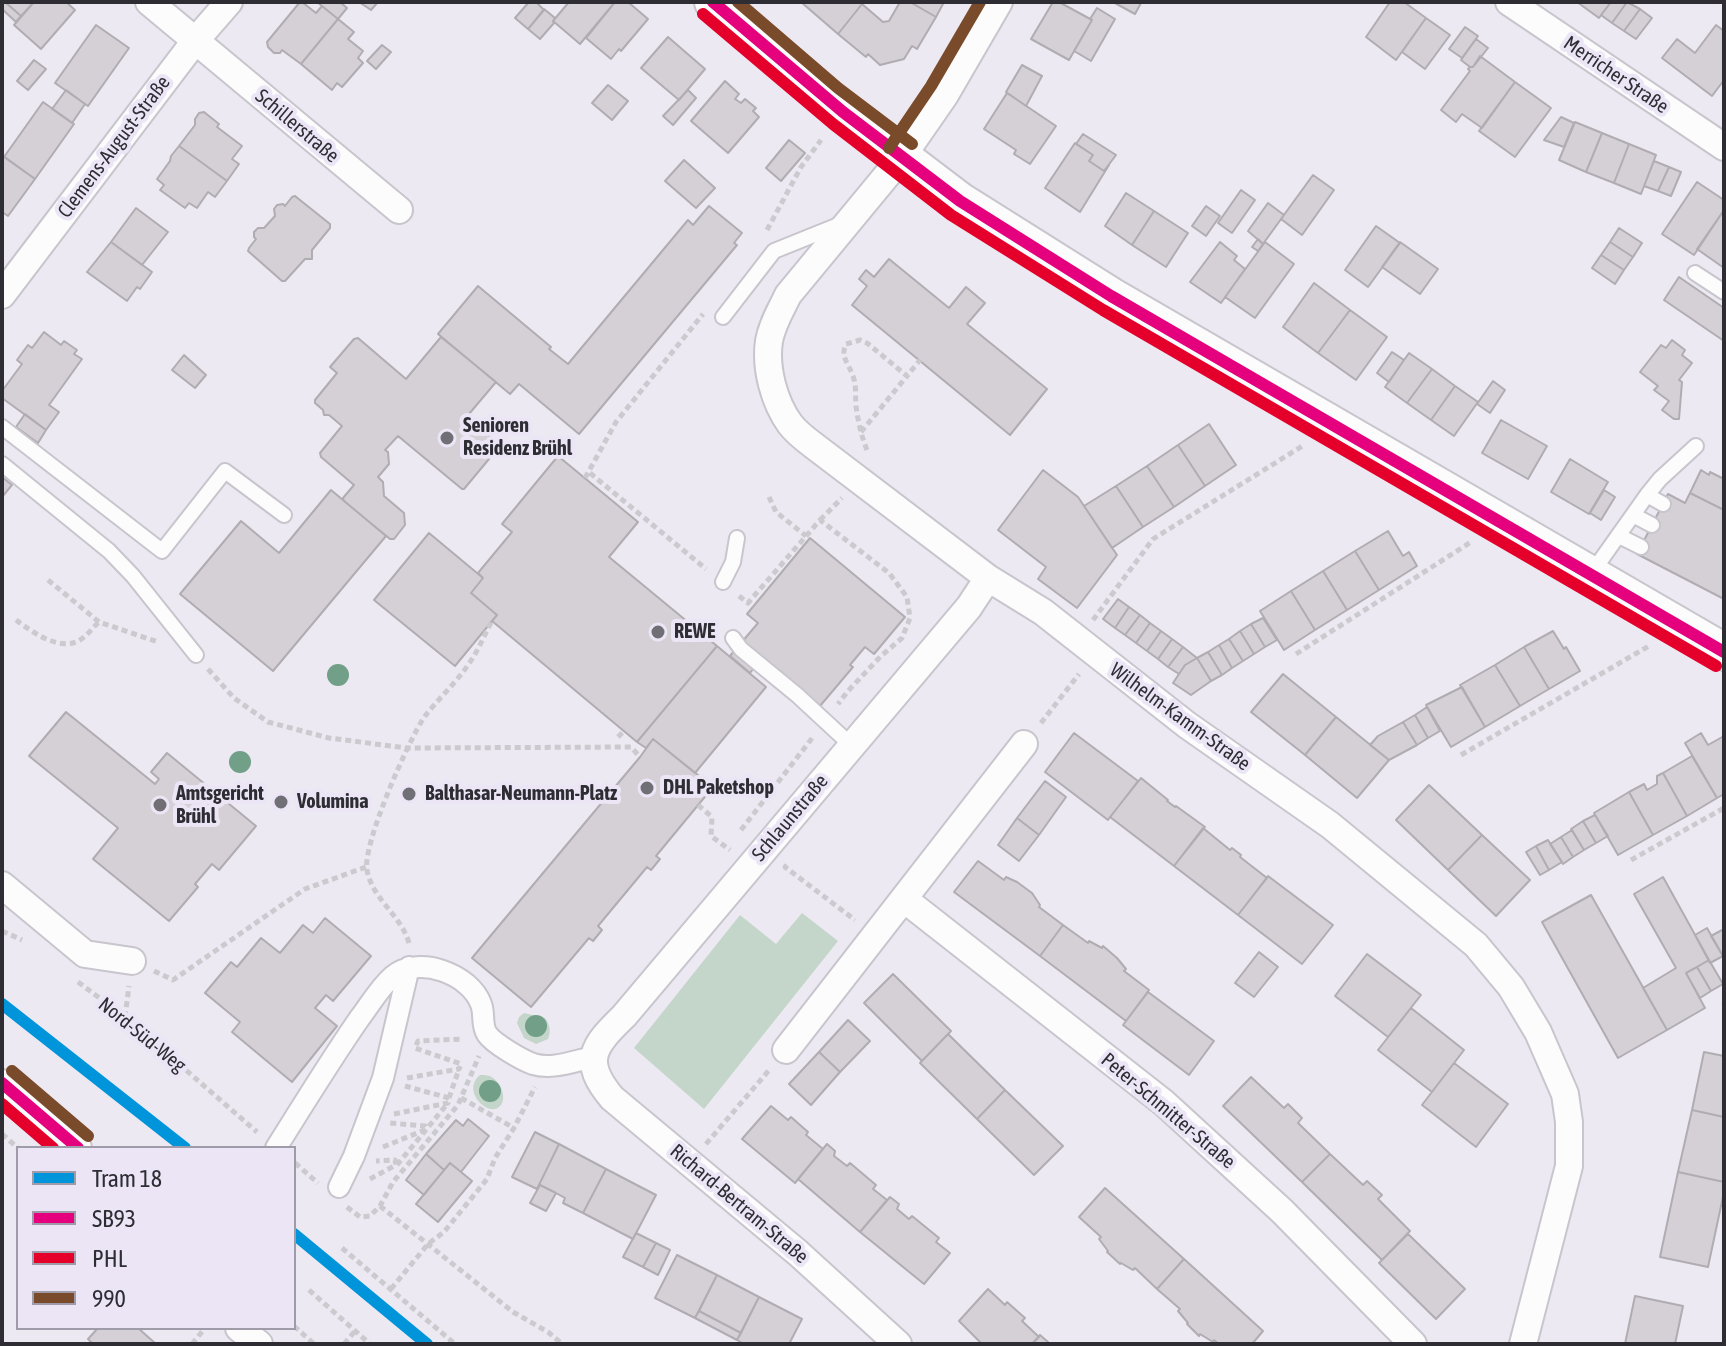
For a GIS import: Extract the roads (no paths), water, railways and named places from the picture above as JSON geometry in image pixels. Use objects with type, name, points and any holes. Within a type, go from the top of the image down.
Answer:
[{"type":"main road","points":[[713,2],[828,100],[960,201],[1111,296],[1724,652]]},
{"type":"street","name":"Schillerstraße","points":[[149,2],[399,210]]},
{"type":"street","name":"Clemens-August-Straße","points":[[2,295],[195,41],[229,2]]},
{"type":"street","name":"Wilhelm-Kamm-Straße","points":[[999,2],[945,95],[902,157],[788,295],[775,320],[769,342],[772,383],[781,408],[790,424],[813,445],[988,578],[1043,612],[1187,725],[1330,825],[1476,945],[1518,998],[1538,1032],[1565,1094],[1569,1122],[1569,1166],[1523,1344]]},
{"type":"street","name":"Merricher Straße","points":[[1509,2],[1724,147]]},
{"type":"street","name":"Schlaunstraße","points":[[593,1057],[606,1033],[624,1016],[969,607],[988,578]]},
{"type":"street","points":[[786,1050],[1024,744]]},
{"type":"street","points":[[2,885],[85,954],[132,961]]},
{"type":"street","name":"Peter-Schmitter-Straße","points":[[904,899],[1164,1103],[1282,1211],[1413,1344]]},
{"type":"street","points":[[339,1187],[383,1078],[409,967]]},
{"type":"street","points":[[277,1146],[381,989],[394,975],[409,967],[428,968],[455,976],[471,989],[481,1004],[486,1030],[501,1046],[531,1063],[546,1067],[593,1057]]},
{"type":"street","name":"Richard-Bertram-Straße","points":[[593,1057],[600,1084],[612,1098],[798,1253],[898,1344]]},
{"type":"street","points":[[2,1083],[76,1146]]},
{"type":"street","points":[[242,1330],[259,1344]]},
{"type":"lane","points":[[723,317],[774,251],[849,221]]},
{"type":"lane","points":[[1695,273],[1724,292]]},
{"type":"lane","points":[[2,427],[162,551],[225,471],[284,515]]},
{"type":"lane","points":[[1591,574],[1660,479],[1696,446]]},
{"type":"lane","points":[[2,464],[109,551],[196,655]]},
{"type":"lane","points":[[1647,495],[1663,504]]},
{"type":"lane","points":[[1633,515],[1652,525]]},
{"type":"lane","points":[[1619,536],[1641,547]]},
{"type":"lane","points":[[723,582],[733,562],[737,538]]},
{"type":"lane","points":[[733,638],[741,649],[851,745]]},
{"type":"tram line","name":"18","points":[[2,1004],[182,1146]]},
{"type":"tram line","name":"18","points":[[296,1236],[427,1344]]},
{"type":"place","name":"Senioren Residenz Brühl","points":[[447,438]]},
{"type":"place","name":"REWE","points":[[658,632]]},
{"type":"place","name":"DHL Paketshop","points":[[647,788]]},
{"type":"place","name":"Balthasar-Neumann-Platz","points":[[409,794]]},
{"type":"place","name":"Volumina","points":[[281,802]]},
{"type":"place","name":"Amtsgericht Brühl","points":[[160,805]]}]
